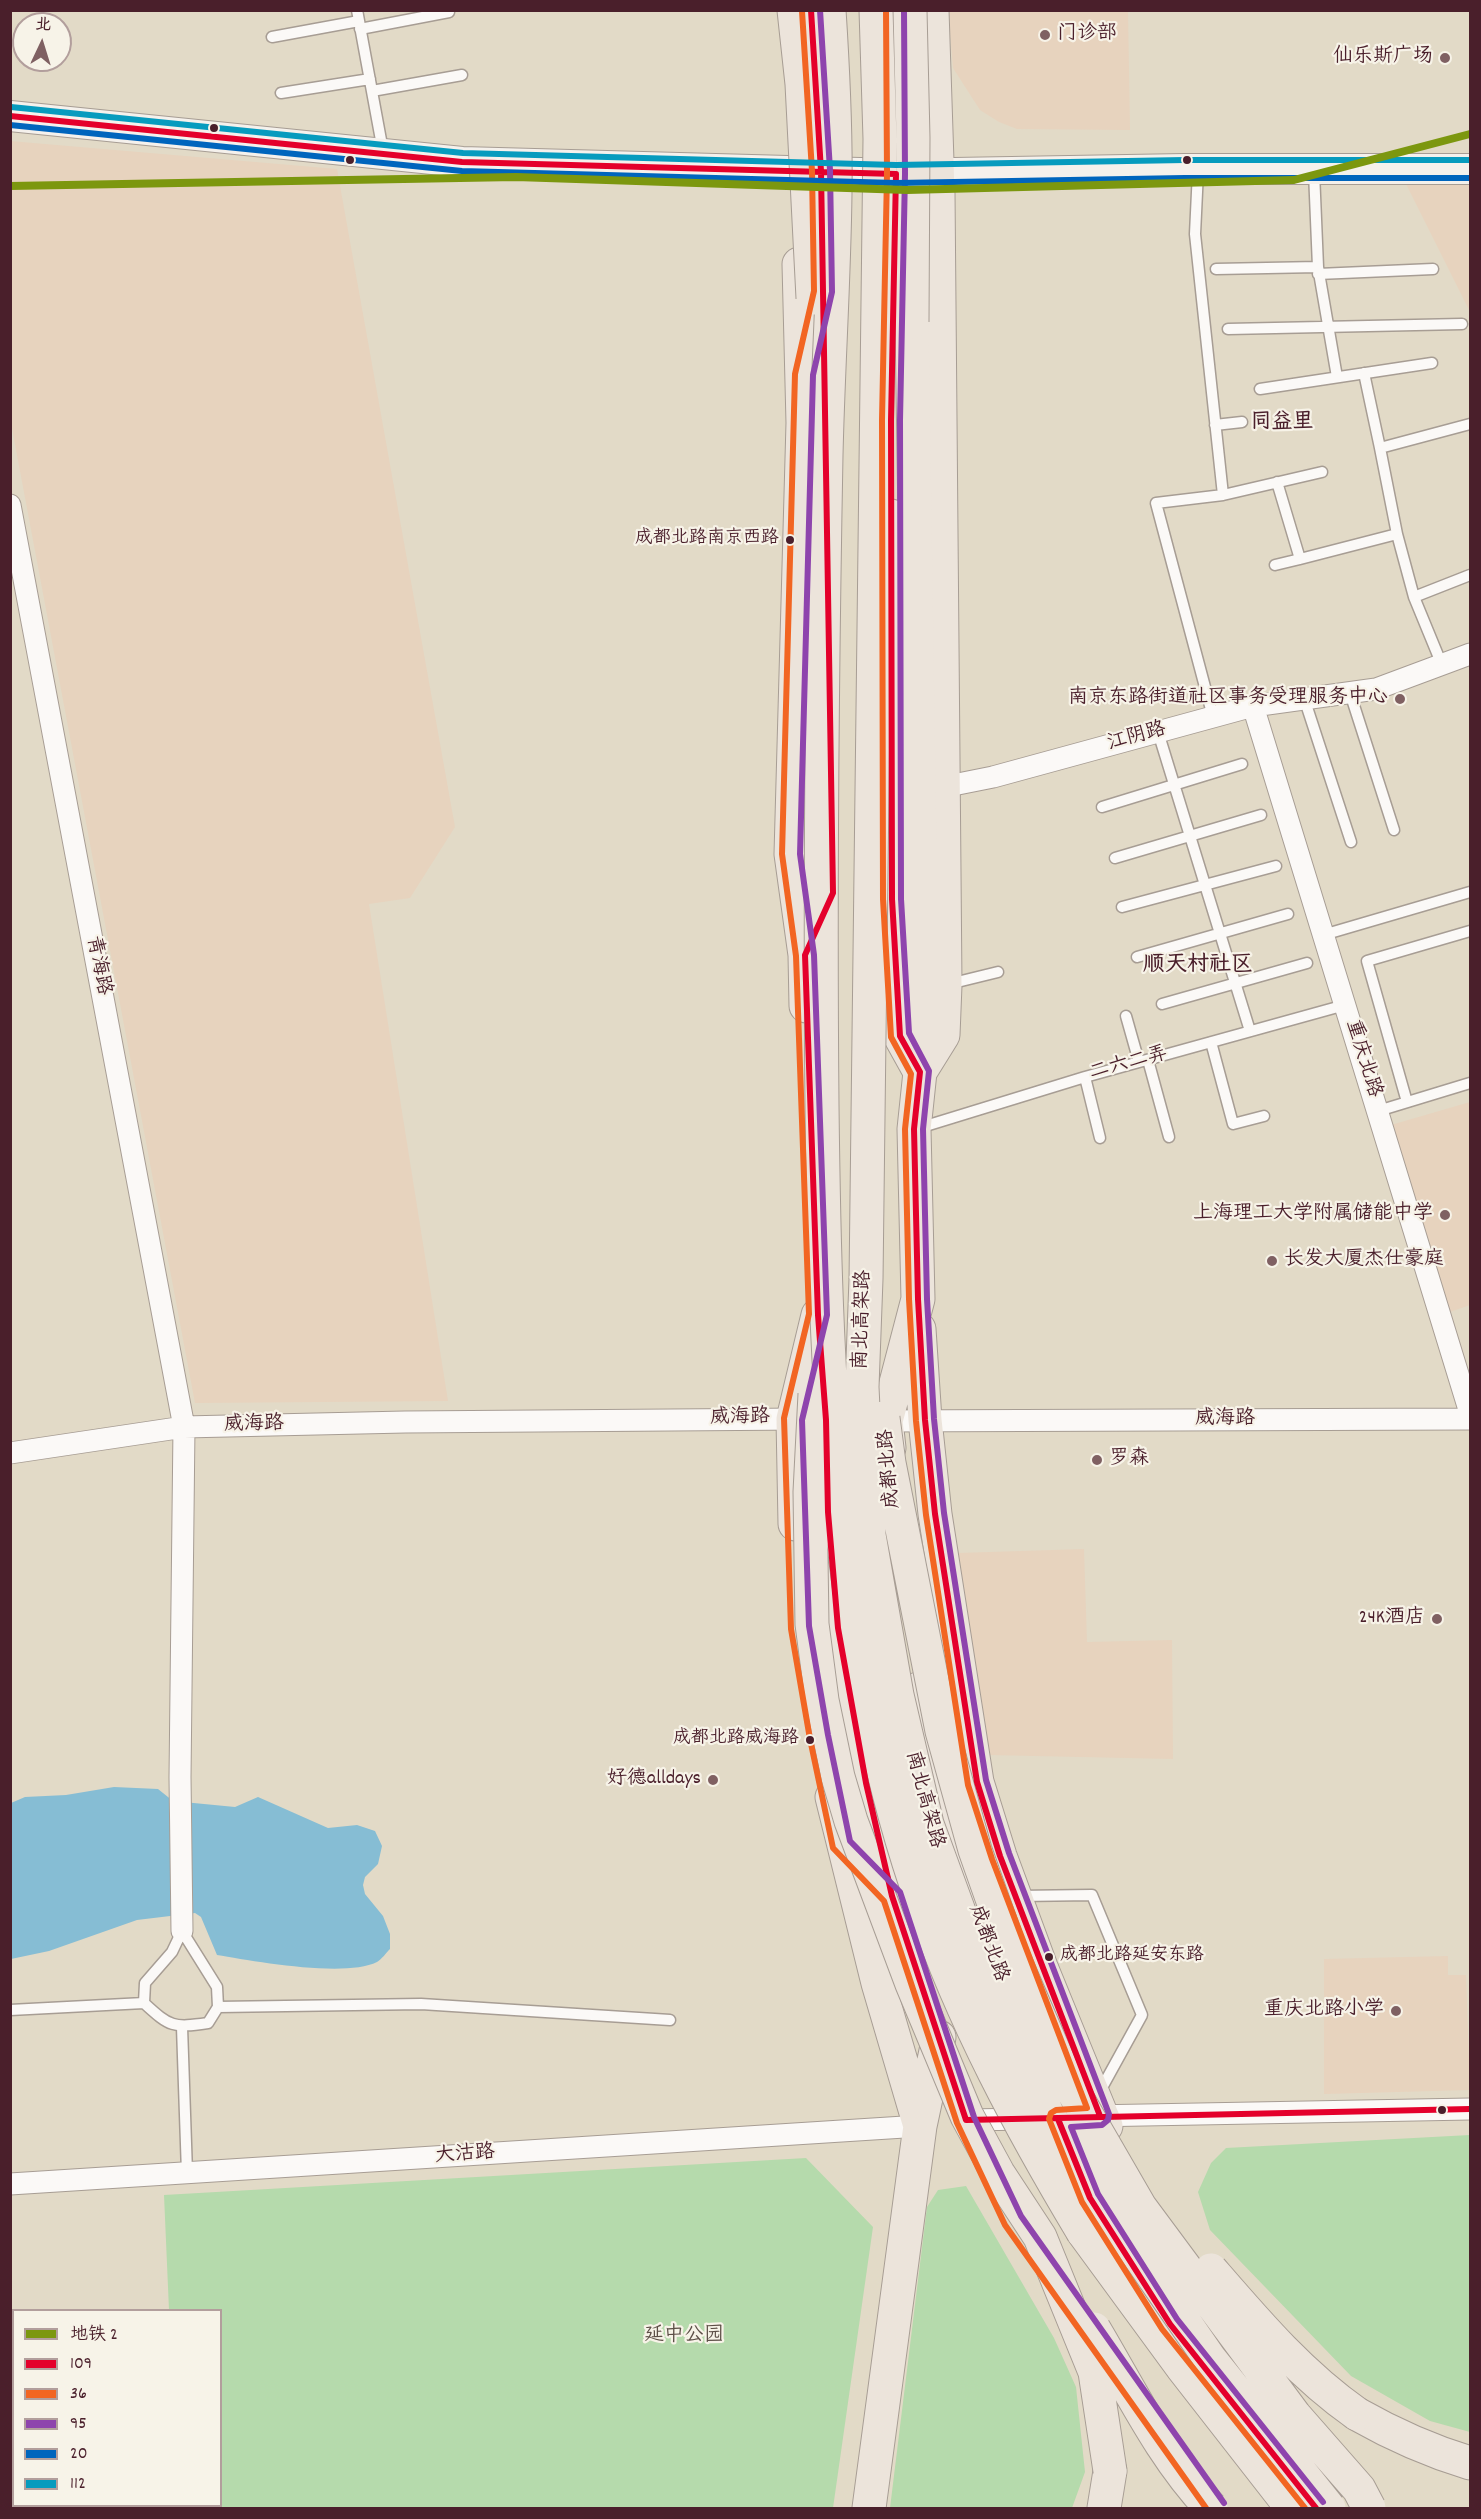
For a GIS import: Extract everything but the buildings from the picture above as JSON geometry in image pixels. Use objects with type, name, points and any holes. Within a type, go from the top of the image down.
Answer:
[{"type":"main road","points":[[791,18],[804,10]]},
{"type":"main road","points":[[811,10],[809,171],[791,854],[804,955],[818,1315],[826,1420],[828,1512],[838,1628],[866,1783],[892,1896],[966,2120],[1013,2221],[1217,2508]]},
{"type":"main road","name":"南北高架路","points":[[829,10],[835,98],[836,194],[826,500],[822,1009],[824,1242],[838,1480],[854,1618],[870,1710],[894,1809],[922,1903],[967,2020],[1029,2142],[1083,2232],[1182,2367],[1292,2508]]},
{"type":"main road","name":"南北高架路","points":[[876,10],[880,139],[866,1279],[862,1387],[869,1535],[897,1695],[927,1824],[969,1939],[1047,2114],[1119,2227],[1210,2360],[1329,2508]]},
{"type":"main road","points":[[895,10],[896,174],[891,420],[892,899],[900,1036],[920,1072],[943,1035],[945,985],[938,182],[932,10]]},
{"type":"main road","points":[[791,18],[835,98]]},
{"type":"main road","points":[[791,18],[823,292],[833,893],[804,955]]},
{"type":"main road","points":[[791,18],[802,84],[813,292],[812,828],[804,955]]},
{"type":"main road","points":[[880,139],[911,25]]},
{"type":"main road","name":"成都北路","points":[[911,25],[912,322],[920,848],[920,1072],[914,1129],[918,1299],[886,1421],[894,1506],[919,1697],[935,1787],[959,1867],[1016,2022],[1090,2198],[1170,2324],[1316,2508]]},
{"type":"main road","points":[[10,116],[384,155],[474,162],[896,174],[938,182],[1198,169],[1470,169]]},
{"type":"main road","points":[[894,248],[938,182]]},
{"type":"main road","points":[[804,374],[823,292]]},
{"type":"main road","points":[[824,1242],[812,1450],[810,1555],[816,1661],[828,1730],[850,1821],[912,1984],[967,2116],[998,2173],[1040,2237],[1170,2457],[1211,2508]]},
{"type":"main road","points":[[866,1279],[889,1463],[942,1731],[975,1850],[1011,1952],[1066,2079],[1140,2207],[1296,2416],[1359,2489],[1369,2508]]},
{"type":"main road","points":[[918,1299],[925,1420],[953,1638],[977,1782],[1016,1896],[1098,2109],[1166,2241],[1257,2374],[1264,2445]]},
{"type":"main road","points":[[818,1315],[793,1419],[800,1627],[819,1737],[842,1845],[878,1983],[920,2126]]},
{"type":"main road","points":[[800,1627],[828,1512]]},
{"type":"main road","points":[[959,1867],[984,1805]]},
{"type":"main road","points":[[842,1845],[892,1896]]},
{"type":"main road","points":[[1054,2109],[1068,2032]]},
{"type":"main road","points":[[869,2508],[920,2126],[939,2037]]},
{"type":"main road","points":[[1140,2207],[1194,2250],[1274,2343],[1337,2400],[1398,2437],[1470,2463]]},
{"type":"main road","points":[[1040,2237],[1095,2372],[1110,2471],[1104,2508]]},
{"type":"street","name":"青海路","points":[[10,505],[184,1427],[180,1777],[182,1928]]},
{"type":"street","name":"江阴路","points":[[943,787],[993,777],[1253,706],[1339,690],[1376,689],[1470,654]]},
{"type":"street","name":"重庆北路","points":[[1253,706],[1470,1413]]},
{"type":"street","name":"威海路","points":[[10,1453],[184,1427],[405,1422],[793,1419],[886,1421],[1470,1419]]},
{"type":"street","points":[[966,2120],[1054,2109],[1470,2109]]},
{"type":"street","name":"大沽路","points":[[10,2184],[920,2126]]},
{"type":"lane","points":[[272,37],[358,20],[448,12]]},
{"type":"lane","points":[[358,20],[384,155]]},
{"type":"lane","points":[[372,91],[462,75]]},
{"type":"lane","points":[[281,93],[369,79]]},
{"type":"lane","points":[[1198,169],[1195,234],[1223,495]]},
{"type":"lane","points":[[1314,169],[1318,271],[1326,327],[1337,377]]},
{"type":"lane","points":[[1216,269],[1318,271],[1433,269]]},
{"type":"lane","points":[[1228,329],[1462,324]]},
{"type":"lane","points":[[1260,389],[1432,363]]},
{"type":"lane","points":[[1364,373],[1397,534],[1414,597],[1442,665]]},
{"type":"lane","points":[[1215,424],[1242,422]]},
{"type":"lane","points":[[1380,448],[1470,424]]},
{"type":"lane","points":[[1213,717],[1156,503],[1223,495],[1322,472]]},
{"type":"lane","points":[[1277,482],[1300,559]]},
{"type":"lane","points":[[1275,565],[1397,534]]},
{"type":"lane","points":[[1414,597],[1470,575]]},
{"type":"lane","points":[[1339,690],[1394,830]]},
{"type":"lane","points":[[1304,698],[1351,843]]},
{"type":"lane","points":[[1158,732],[1250,1031]]},
{"type":"lane","points":[[1102,807],[1242,764]]},
{"type":"lane","points":[[1115,858],[1261,815]]},
{"type":"lane","points":[[1122,907],[1276,866]]},
{"type":"lane","points":[[1323,935],[1470,892]]},
{"type":"lane","points":[[1137,957],[1288,914]]},
{"type":"lane","points":[[1407,1102],[1367,961],[1470,931]]},
{"type":"lane","points":[[1162,1004],[1307,963]]},
{"type":"lane","points":[[945,985],[998,972]]},
{"type":"lane","name":"二六二弄","points":[[914,1129],[1085,1077],[1345,1005]]},
{"type":"lane","points":[[1126,1016],[1144,1061],[1169,1137]]},
{"type":"lane","points":[[1211,1042],[1233,1124],[1264,1116]]},
{"type":"lane","points":[[1085,1077],[1100,1138]]},
{"type":"lane","points":[[1378,1111],[1470,1083]]},
{"type":"lane","points":[[1016,1896],[1092,1895],[1142,2015],[1098,2109]]},
{"type":"lane","points":[[144,2003],[145,1983],[172,1952],[182,1928]]},
{"type":"lane","points":[[10,2010],[144,2003],[164,2022],[182,2027],[208,2023],[218,2007],[217,1987],[182,1928]]},
{"type":"lane","points":[[218,2007],[421,2004],[670,2020]]},
{"type":"lane","points":[[182,2027],[187,2173]]},
{"type":"shaded area","points":[[948,11],[1128,11],[1130,130],[1017,129],[999,122],[980,110],[953,68]]},
{"type":"shaded area","points":[[10,141],[337,169],[455,827],[410,898],[369,904],[448,1401],[195,1403],[11,423]]},
{"type":"shaded area","points":[[1404,180],[1470,182],[1470,312]]},
{"type":"shaded area","name":"上海理工大学附属储能中学","points":[[1470,1102],[1470,1305],[1450,1312],[1391,1125]]},
{"type":"shaded area","points":[[1084,1549],[1087,1642],[1172,1640],[1173,1759],[988,1755],[958,1553]]},
{"type":"shaded area","name":"重庆北路小学","points":[[1448,1956],[1448,1975],[1466,1975],[1470,2090],[1324,2094],[1324,1959]]},
{"type":"green space","points":[[1470,2135],[1470,2432],[1430,2421],[1351,2376],[1210,2230],[1198,2192],[1211,2163],[1226,2148]]},
{"type":"green space","name":"延中公园","points":[[806,2158],[873,2227],[833,2508],[169,2508],[222,2507],[222,2309],[169,2309],[164,2195]]},
{"type":"green space","points":[[966,2186],[1054,2338],[1076,2387],[1085,2472],[1072,2508],[890,2508],[927,2207],[938,2190]]},
{"type":"water","points":[[114,1787],[158,1789],[173,1801],[235,1807],[258,1797],[328,1828],[357,1825],[375,1831],[382,1846],[378,1864],[365,1877],[363,1885],[365,1894],[383,1916],[390,1934],[390,1949],[377,1962],[362,1967],[344,1968],[299,1967],[217,1955],[201,1917],[195,1913],[137,1920],[49,1951],[11,1959],[11,1803],[25,1797],[66,1795]]},
{"type":"metro line","name":"2","points":[[10,186],[516,177],[907,190],[1294,180],[1470,134]]},
{"type":"transit line","name":"109","points":[[811,10],[821,171],[833,893],[805,955],[818,1315],[826,1420],[828,1512],[838,1628],[866,1783],[892,1896],[966,2120],[1470,2109]]},
{"type":"transit line","name":"95","points":[[820,10],[830,170],[832,292],[813,375],[800,854],[814,955],[827,1315],[802,1420],[809,1626],[850,1841],[900,1892],[974,2117],[1021,2216],[1224,2503]]},
{"type":"transit line","name":"36","points":[[886,10],[887,174],[882,420],[883,899],[891,1037],[911,1074],[905,1129],[909,1299],[916,1421],[926,1515],[968,1785],[992,1859],[1087,2108],[1056,2110],[1051,2113],[1049,2119],[1082,2202],[1162,2329],[1305,2508]]},
{"type":"transit line","name":"95","points":[[904,10],[905,174],[900,420],[901,899],[909,1033],[929,1071],[923,1129],[927,1299],[934,1419],[944,1513],[986,1780],[1009,1853],[1109,2114],[1108,2120],[1102,2125],[1071,2127],[1098,2194],[1177,2319],[1323,2502]]},
{"type":"transit line","name":"36","points":[[802,11],[812,171],[814,291],[795,374],[782,854],[796,956],[809,1314],[784,1418],[791,1629],[810,1739],[833,1848],[884,1901],[957,2123],[1005,2225],[1206,2508]]},
{"type":"transit line","name":"112","points":[[11,107],[463,153],[896,165],[1185,160],[1470,160]]},
{"type":"transit line","name":"109","points":[[10,116],[462,162],[896,174],[891,420],[892,899],[900,1036],[920,1072],[914,1129],[918,1299],[925,1420],[935,1514],[977,1782],[1000,1856],[1100,2116]]},
{"type":"transit line","name":"20","points":[[10,125],[462,171],[896,183],[1185,178],[1470,178]]},
{"type":"transit line","name":"109","points":[[1058,2119],[1090,2198],[1170,2324],[1316,2508]]},
{"type":"place","name":"门诊部","points":[[1045,35]]},
{"type":"place","name":"仙乐斯广场","points":[[1445,58]]},
{"type":"place","name":"成都北路南京西路","points":[[790,540]]},
{"type":"place","name":"南京东路街道社区事务受理服务中心","points":[[1400,699]]},
{"type":"place","name":"上海理工大学附属储能中学","points":[[1445,1215]]},
{"type":"place","name":"长发大厦杰仕豪庭","points":[[1272,1261]]},
{"type":"place","name":"罗森","points":[[1097,1460]]},
{"type":"place","name":"24K酒店","points":[[1437,1619]]},
{"type":"place","name":"成都北路威海路","points":[[810,1740]]},
{"type":"place","name":"好德alldays","points":[[713,1780]]},
{"type":"place","name":"成都北路延安东路","points":[[1049,1957]]},
{"type":"place","name":"重庆北路小学","points":[[1396,2011]]},
{"type":"district","name":"同益里","points":[[1282,424]]},
{"type":"district","name":"顺天村社区","points":[[1198,967]]}]
